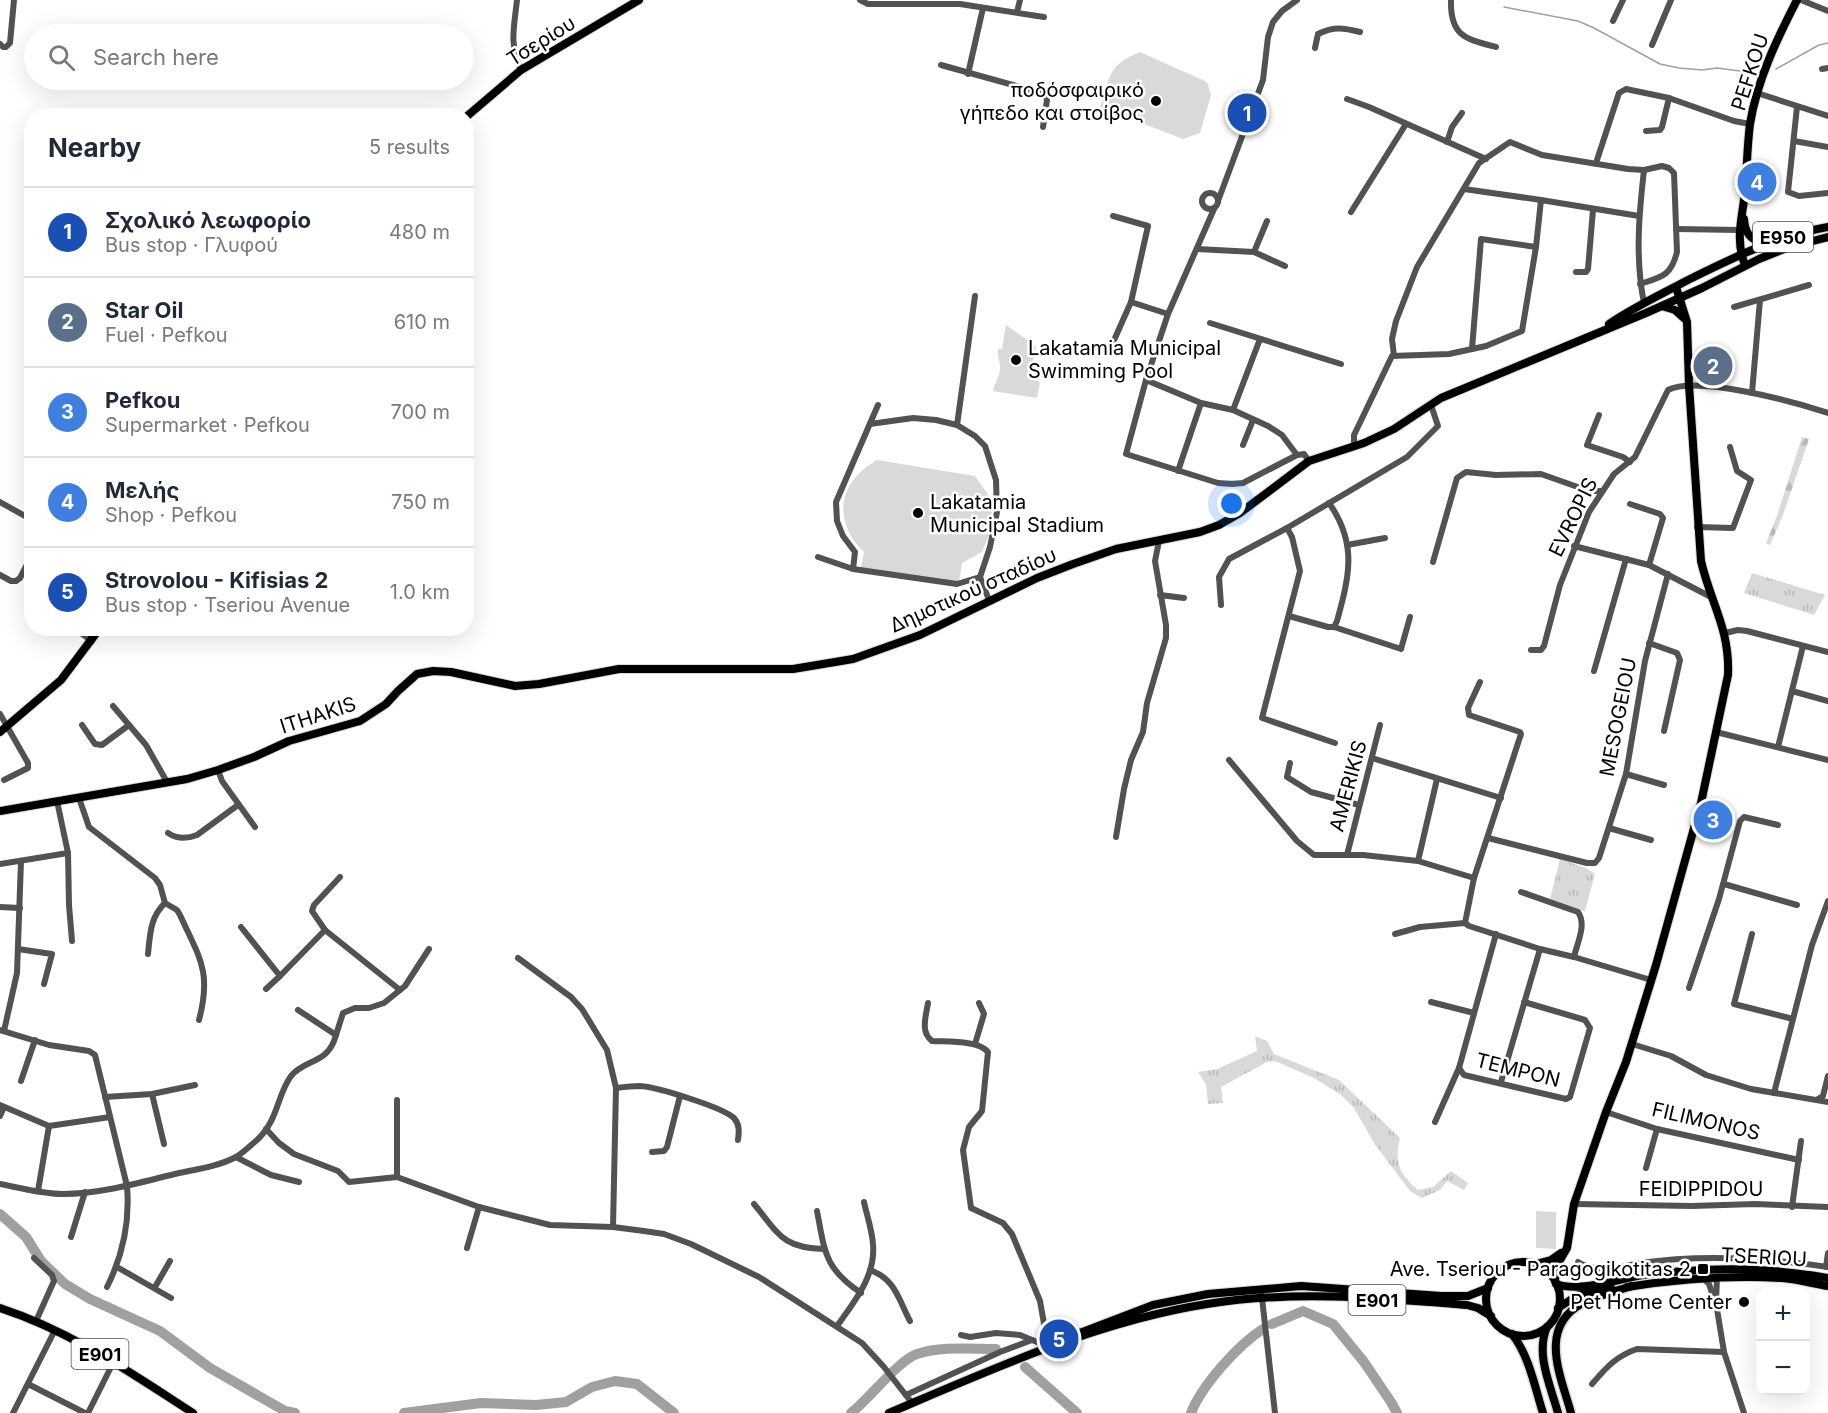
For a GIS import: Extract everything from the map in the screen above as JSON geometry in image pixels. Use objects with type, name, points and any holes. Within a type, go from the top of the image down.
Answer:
[{"type":"highway","points":[[1571,1413],[1555,1355],[1555,1341],[1560,1326],[1569,1313],[1583,1303],[1632,1286]]},
{"type":"highway","points":[[1546,1327],[1542,1341],[1543,1357],[1558,1413]]},
{"type":"highway","points":[[1512,1334],[1525,1357],[1544,1413]]},
{"type":"main road","name":"Τσερίου","points":[[474,110],[521,70],[639,0]]},
{"type":"main road","name":"PEFKOU","points":[[1745,265],[1740,254],[1739,230],[1743,209],[1750,124],[1757,93],[1781,32],[1799,0]]},
{"type":"main road","points":[[1743,209],[1745,230],[1749,237],[1763,244]]},
{"type":"main road","name":"E950","points":[[1740,254],[1763,244],[1828,227]]},
{"type":"main road","name":"E950","points":[[1745,265],[1789,247],[1828,237]]},
{"type":"main road","points":[[1596,333],[1644,303],[1740,254]]},
{"type":"main road","points":[[1596,333],[1702,288],[1745,265]]},
{"type":"main road","points":[[1676,287],[1687,322]]},
{"type":"main road","points":[[1555,1282],[1556,1267],[1565,1252],[1568,1241],[1574,1204],[1632,1044],[1652,980],[1688,853],[1728,675],[1725,633],[1711,597],[1701,561],[1697,527],[1687,322],[1689,302],[1702,288]]},
{"type":"main road","points":[[1662,306],[1675,310],[1687,322]]},
{"type":"main road","name":"Δημοτικού σταδίου","points":[[672,670],[793,669],[853,659],[920,635],[989,600],[1073,564],[1116,549],[1159,541],[1219,525],[1240,513],[1309,461],[1354,446],[1394,429],[1452,393],[1596,333]]},
{"type":"main road","points":[[0,732],[61,680],[95,636]]},
{"type":"main road","name":"ITHAKIS","points":[[0,811],[167,782],[219,770],[297,738],[360,721],[386,704],[417,674],[451,672],[515,686],[539,684],[619,669],[672,670]]},
{"type":"main road","points":[[1536,1264],[1554,1258],[1568,1241]]},
{"type":"main road","points":[[1523,1262],[1536,1264],[1547,1271],[1559,1293],[1555,1317],[1536,1334],[1523,1336],[1512,1334],[1502,1329],[1491,1316],[1486,1300],[1488,1288],[1500,1270],[1510,1264],[1523,1262]]},
{"type":"main road","name":"TSERIOU","points":[[1555,1282],[1571,1288],[1637,1276],[1688,1270],[1723,1269],[1781,1272],[1828,1278]]},
{"type":"main road","name":"TSERIOU","points":[[1558,1308],[1578,1296],[1632,1286],[1703,1278],[1784,1278],[1828,1286]]},
{"type":"main road","name":"E901","points":[[1049,1348],[1117,1317],[1176,1299],[1301,1286],[1441,1296],[1468,1296],[1488,1288]]},
{"type":"main road","name":"E901","points":[[889,1413],[1049,1348],[1135,1319],[1176,1309],[1288,1296],[1336,1297],[1467,1305],[1478,1308],[1491,1316]]},
{"type":"main road","name":"E901","points":[[0,1309],[55,1329],[114,1361],[193,1413]]},
{"type":"street","points":[[0,44],[6,47],[10,43],[14,0]]},
{"type":"street","points":[[517,0],[512,41],[515,57],[521,70]]},
{"type":"street","points":[[860,0],[868,4],[961,2],[983,8],[1044,16]]},
{"type":"street","points":[[1017,12],[1020,0]]},
{"type":"street","points":[[1297,0],[1282,11],[1273,22],[1268,37],[1263,80],[1218,201],[1168,314],[1146,380],[1126,454],[1218,483],[1243,483],[1297,455],[1304,454],[1309,461]]},
{"type":"street","points":[[1451,0],[1454,24],[1460,34],[1496,48]]},
{"type":"street","points":[[1613,21],[1623,0]]},
{"type":"street","points":[[1652,45],[1671,0]]},
{"type":"street","points":[[1799,0],[1828,11]]},
{"type":"street","points":[[968,74],[983,8]]},
{"type":"street","points":[[1315,48],[1318,34],[1330,28],[1344,28],[1360,32]]},
{"type":"street","points":[[941,65],[1046,94],[1043,127]]},
{"type":"street","points":[[1596,163],[1619,93],[1622,90],[1669,98],[1734,121],[1750,124]]},
{"type":"street","points":[[1757,93],[1828,116]]},
{"type":"street","points":[[1646,131],[1662,128],[1669,98]]},
{"type":"street","points":[[1347,99],[1486,159]]},
{"type":"street","points":[[1797,107],[1788,192],[1799,196],[1828,194]]},
{"type":"street","points":[[1447,142],[1452,127],[1462,113]]},
{"type":"street","points":[[1351,212],[1406,124]]},
{"type":"street","points":[[1794,141],[1828,147]]},
{"type":"street","points":[[1354,446],[1354,435],[1394,356],[1392,339],[1402,302],[1417,267],[1479,163],[1510,142],[1542,155],[1628,169],[1644,170],[1662,166],[1674,173],[1677,252],[1674,263],[1665,276],[1640,284]]},
{"type":"street","points":[[1644,170],[1639,216],[1640,284],[1644,303]]},
{"type":"street","points":[[1464,189],[1639,216]]},
{"type":"street","points":[[1214,208],[1208,209],[1202,206],[1202,197],[1209,193],[1217,197],[1218,201]]},
{"type":"street","points":[[1394,356],[1449,354],[1486,346],[1522,331],[1541,200]]},
{"type":"street","points":[[1576,272],[1586,272],[1588,269],[1593,210]]},
{"type":"street","points":[[1111,347],[1131,302],[1148,226],[1113,216]]},
{"type":"street","points":[[1254,252],[1267,221]]},
{"type":"street","points":[[1676,229],[1739,230]]},
{"type":"street","points":[[1472,349],[1481,239],[1536,247]]},
{"type":"street","points":[[1197,249],[1254,252],[1285,266]]},
{"type":"street","points":[[1734,307],[1809,285]]},
{"type":"street","points":[[957,426],[975,296]]},
{"type":"street","points":[[1752,393],[1760,300]]},
{"type":"street","points":[[1131,302],[1168,314]]},
{"type":"street","points":[[1210,323],[1341,364]]},
{"type":"street","points":[[1233,410],[1260,339]]},
{"type":"street","points":[[1146,380],[1201,403],[1233,410],[1276,430],[1297,455]]},
{"type":"street","points":[[1689,385],[1752,393],[1828,413]]},
{"type":"street","name":"EVROPIS","points":[[1531,650],[1541,650],[1544,646],[1560,585],[1574,546],[1602,490],[1614,474],[1635,457],[1668,390],[1689,385]]},
{"type":"street","points":[[1178,471],[1201,403]]},
{"type":"street","points":[[853,569],[855,552],[843,536],[837,521],[836,502],[878,405]]},
{"type":"street","points":[[1221,605],[1219,577],[1229,559],[1287,528],[1407,457],[1438,426],[1431,405]]},
{"type":"street","points":[[1599,415],[1587,445],[1623,457],[1630,462]]},
{"type":"street","points":[[870,424],[913,418],[936,420],[957,426],[975,436],[985,446],[996,480],[997,512],[990,547],[980,577],[989,600]]},
{"type":"street","points":[[1244,445],[1253,420]]},
{"type":"street","points":[[1697,527],[1733,528],[1751,480],[1737,471],[1730,447]]},
{"type":"street","points":[[1434,562],[1457,478],[1461,474],[1466,472],[1496,475],[1541,474],[1589,490],[1602,490]]},
{"type":"street","points":[[0,502],[24,516]]},
{"type":"street","points":[[1329,502],[1336,512],[1347,545],[1349,578],[1334,627]]},
{"type":"street","points":[[1630,504],[1660,514],[1663,518],[1649,565]]},
{"type":"street","points":[[1287,528],[1292,537],[1300,571],[1262,718],[1335,743]]},
{"type":"street","points":[[1347,545],[1385,538]]},
{"type":"street","points":[[1116,837],[1131,760],[1143,732],[1147,703],[1166,638],[1166,625],[1155,561],[1159,541]]},
{"type":"street","points":[[1574,546],[1649,565],[1711,597]]},
{"type":"street","points":[[818,557],[853,569],[957,584],[980,577]]},
{"type":"street","points":[[1594,671],[1626,560]]},
{"type":"street","points":[[0,575],[16,581],[24,570]]},
{"type":"street","name":"MESOGEIOU","points":[[1488,838],[1587,864],[1595,863],[1599,858],[1626,774],[1649,644],[1668,574]]},
{"type":"street","points":[[1161,595],[1184,598]]},
{"type":"street","points":[[1290,616],[1334,627],[1401,649],[1410,617]]},
{"type":"street","points":[[1725,633],[1738,630],[1747,631],[1828,652]]},
{"type":"street","points":[[85,636],[92,641]]},
{"type":"street","points":[[1649,644],[1670,650],[1679,656],[1664,731]]},
{"type":"street","points":[[1778,747],[1803,646]]},
{"type":"street","points":[[1465,922],[1474,878],[1521,734],[1469,714],[1467,708],[1480,682]]},
{"type":"street","points":[[1792,691],[1828,701]]},
{"type":"street","points":[[113,706],[146,745],[167,782]]},
{"type":"street","points":[[0,714],[28,763],[28,768],[4,780]]},
{"type":"street","points":[[82,725],[95,744],[102,745],[129,725]]},
{"type":"street","name":"AMERIKIS","points":[[1347,855],[1380,725]]},
{"type":"street","points":[[1716,732],[1828,760]]},
{"type":"street","points":[[1372,758],[1501,798]]},
{"type":"street","points":[[1229,760],[1297,841],[1314,855],[1363,855],[1418,861],[1474,878]]},
{"type":"street","points":[[1290,764],[1287,777],[1311,792],[1359,805]]},
{"type":"street","points":[[219,770],[222,781],[255,828]]},
{"type":"street","points":[[1626,774],[1664,785]]},
{"type":"street","points":[[1418,861],[1437,778]]},
{"type":"street","points":[[79,798],[89,827],[155,878],[160,885],[165,903],[177,910],[202,964],[204,993],[199,1020]]},
{"type":"street","points":[[57,801],[68,853],[72,940]]},
{"type":"street","points":[[168,834],[175,838],[197,836],[238,805]]},
{"type":"street","points":[[1689,988],[1724,884],[1740,822],[1744,817],[1778,825]]},
{"type":"street","points":[[1609,828],[1651,840]]},
{"type":"street","points":[[0,864],[68,853]]},
{"type":"street","points":[[21,861],[17,973],[2,1031],[89,1051],[94,1055],[127,1186],[129,1205],[126,1232],[117,1267],[107,1287]]},
{"type":"street","points":[[340,877],[314,905],[312,911],[325,930],[400,990]]},
{"type":"street","points":[[1724,884],[1797,905]]},
{"type":"street","points":[[1521,892],[1578,912],[1582,918],[1582,924],[1574,957]]},
{"type":"street","points":[[1774,1093],[1812,945],[1828,901]]},
{"type":"street","points":[[148,954],[152,922],[158,910],[165,903]]},
{"type":"street","points":[[0,907],[20,908]]},
{"type":"street","points":[[1395,934],[1420,927],[1465,922],[1469,926],[1540,949],[1652,980]]},
{"type":"street","points":[[241,927],[280,976]]},
{"type":"street","points":[[266,989],[325,930]]},
{"type":"street","points":[[1435,1122],[1459,1068],[1496,934]]},
{"type":"street","points":[[1752,934],[1734,1004],[1793,1019]]},
{"type":"street","points":[[18,949],[52,954],[44,984]]},
{"type":"street","points":[[0,1184],[62,1194],[85,1192],[127,1186],[236,1157],[259,1138],[272,1121],[290,1078],[297,1070],[327,1054],[343,1013],[355,1008],[369,1008],[384,1003],[405,986],[429,949]]},
{"type":"street","points":[[1501,1082],[1540,949]]},
{"type":"street","points":[[519,958],[571,997],[582,1009],[607,1050],[616,1088],[613,1227]]},
{"type":"street","points":[[1431,1002],[1474,1013]]},
{"type":"street","name":"TEMPON","points":[[1459,1068],[1464,1075],[1566,1099],[1570,1097],[1590,1028],[1585,1020],[1524,1002]]},
{"type":"street","points":[[975,1044],[984,1014],[979,1003]]},
{"type":"street","points":[[928,1004],[924,1029],[926,1037],[932,1041],[975,1044],[988,1052],[981,1111],[969,1127],[963,1150],[969,1184],[970,1208],[1003,1223],[1012,1234],[1040,1301],[1045,1328],[1044,1339],[1049,1348]]},
{"type":"street","points":[[298,1011],[336,1035]]},
{"type":"street","points":[[21,1081],[35,1040]]},
{"type":"street","points":[[1632,1044],[1671,1056],[1706,1075],[1751,1089],[1828,1102]]},
{"type":"street","points":[[1818,1099],[1823,1096],[1828,1076]]},
{"type":"street","points":[[105,1097],[152,1095],[195,1085]]},
{"type":"street","points":[[616,1088],[639,1086],[680,1096],[724,1112],[735,1119],[740,1128],[738,1140]]},
{"type":"street","points":[[152,1095],[164,1144]]},
{"type":"street","points":[[652,1152],[664,1151],[667,1147],[680,1096]]},
{"type":"street","points":[[397,1100],[397,1177]]},
{"type":"street","points":[[0,1116],[2,1106],[50,1126],[110,1117]]},
{"type":"street","name":"FILIMONOS","points":[[1606,1112],[1656,1129],[1799,1160]]},
{"type":"street","points":[[38,1191],[50,1126]]},
{"type":"street","points":[[266,1129],[294,1154],[338,1172],[349,1182],[397,1177],[479,1208],[549,1225],[613,1227],[664,1234],[691,1244],[759,1277],[862,1343],[912,1403]]},
{"type":"street","points":[[1646,1168],[1656,1129]]},
{"type":"street","points":[[1792,1206],[1801,1141]]},
{"type":"street","points":[[236,1157],[271,1175],[299,1182]]},
{"type":"street","points":[[71,1237],[85,1192]]},
{"type":"street","points":[[837,1326],[861,1293],[870,1270],[873,1243],[864,1202]]},
{"type":"street","points":[[754,1204],[780,1235],[791,1244],[804,1249],[824,1249]]},
{"type":"street","name":"FEIDIPPIDOU","points":[[1574,1204],[1692,1206],[1755,1204],[1828,1207]]},
{"type":"street","points":[[467,1248],[479,1208]]},
{"type":"street","points":[[817,1211],[824,1249],[831,1267],[843,1280],[861,1293]]},
{"type":"street","points":[[1578,1262],[1586,1267],[1601,1270],[1653,1261],[1693,1258],[1761,1260],[1827,1267],[1828,1253]]},
{"type":"street","points":[[34,1258],[52,1275],[54,1281],[36,1322]]},
{"type":"street","points":[[155,1287],[170,1261]]},
{"type":"street","points":[[117,1267],[171,1298]]},
{"type":"street","points":[[870,1270],[890,1282],[910,1321]]},
{"type":"street","points":[[1716,1303],[1717,1277]]},
{"type":"street","points":[[1703,1278],[1709,1284],[1716,1303],[1724,1352],[1744,1413]]},
{"type":"street","points":[[1261,1289],[1275,1413]]},
{"type":"street","points":[[13,1413],[55,1329]]},
{"type":"street","points":[[961,1335],[970,1337],[996,1333],[1020,1335],[1037,1342],[1044,1339]]},
{"type":"street","points":[[906,1395],[1000,1352],[1033,1340]]},
{"type":"street","points":[[1592,1384],[1611,1362],[1636,1349],[1724,1352]]},
{"type":"street","points":[[28,1384],[86,1413],[114,1361]]},
{"type":"green space","name":"ποδόσφαιρικό γήπεδο και στοίβος","points":[[1140,52],[1207,82],[1211,95],[1200,133],[1183,139],[1100,107],[1109,79],[1116,67]]},
{"type":"green space","name":"Lakatamia Municipal Swimming Pool","points":[[1006,325],[1036,346],[1030,373],[1040,383],[1037,398],[993,391],[1000,369],[998,349],[1002,349]]},
{"type":"green space","points":[[1802,437],[1809,439],[1783,515],[1770,545],[1766,543]]},
{"type":"green space","name":"Lakatamia Municipal Stadium","points":[[877,460],[975,476],[992,500],[991,530],[982,552],[962,563],[959,582],[861,568],[864,552],[847,528],[844,503],[847,491],[854,479]]},
{"type":"green space","points":[[1752,573],[1825,595],[1814,615],[1744,593]]},
{"type":"green space","points":[[1560,859],[1586,868],[1595,874],[1585,911],[1574,910],[1550,899]]},
{"type":"green space","points":[[1255,1036],[1267,1041],[1274,1054],[1339,1080],[1400,1138],[1398,1161],[1402,1173],[1418,1190],[1433,1187],[1451,1171],[1468,1183],[1464,1190],[1447,1181],[1440,1190],[1422,1198],[1410,1191],[1374,1143],[1354,1108],[1341,1095],[1314,1078],[1275,1061],[1267,1062],[1221,1087],[1223,1103],[1208,1104],[1206,1084],[1198,1072],[1217,1069],[1257,1051]]},
{"type":"green space","points":[[1536,1211],[1556,1212],[1556,1249],[1536,1248]]},
{"type":"waterway","points":[[1504,7],[1578,21],[1660,64],[1679,68],[1702,70],[1717,68],[1755,73]]},
{"type":"waterway","points":[[1776,69],[1819,45],[1828,43]]},
{"type":"waterway","points":[[0,1214],[26,1237],[41,1261],[65,1284],[90,1299],[160,1331],[210,1368],[285,1411],[295,1413]]},
{"type":"waterway","points":[[1272,1324],[1303,1311],[1333,1324],[1364,1362],[1397,1413]]},
{"type":"waterway","points":[[1191,1413],[1203,1390],[1222,1366],[1263,1329]]},
{"type":"waterway","points":[[851,1413],[893,1372],[917,1354],[946,1349],[996,1349]]},
{"type":"waterway","points":[[1025,1367],[1077,1413]]},
{"type":"waterway","points":[[404,1413],[481,1403],[536,1405],[566,1402],[592,1387],[615,1381],[637,1384],[674,1413]]},
{"type":"place","name":"ποδόσφαιρικό γήπεδο και στοίβος","points":[[1156,101]]},
{"type":"place","name":"Σχολικό λεωφορίο","points":[[1247,113]]},
{"type":"place","name":"Μελής","points":[[1757,182]]},
{"type":"place","name":"Lakatamia Municipal Swimming Pool","points":[[1016,360]]},
{"type":"place","name":"Star Oil","points":[[1713,366]]},
{"type":"place","name":"Lakatamia Municipal Stadium","points":[[918,513]]},
{"type":"place","name":"Pefkou","points":[[1713,820]]},
{"type":"place","name":"Ave. Tseriou - Paragogikotitas 2","points":[[1703,1269]]},
{"type":"place","name":"Pet Home Center","points":[[1744,1302]]},
{"type":"place","name":"Strovolou - Kifisias 2","points":[[1059,1339]]}]
